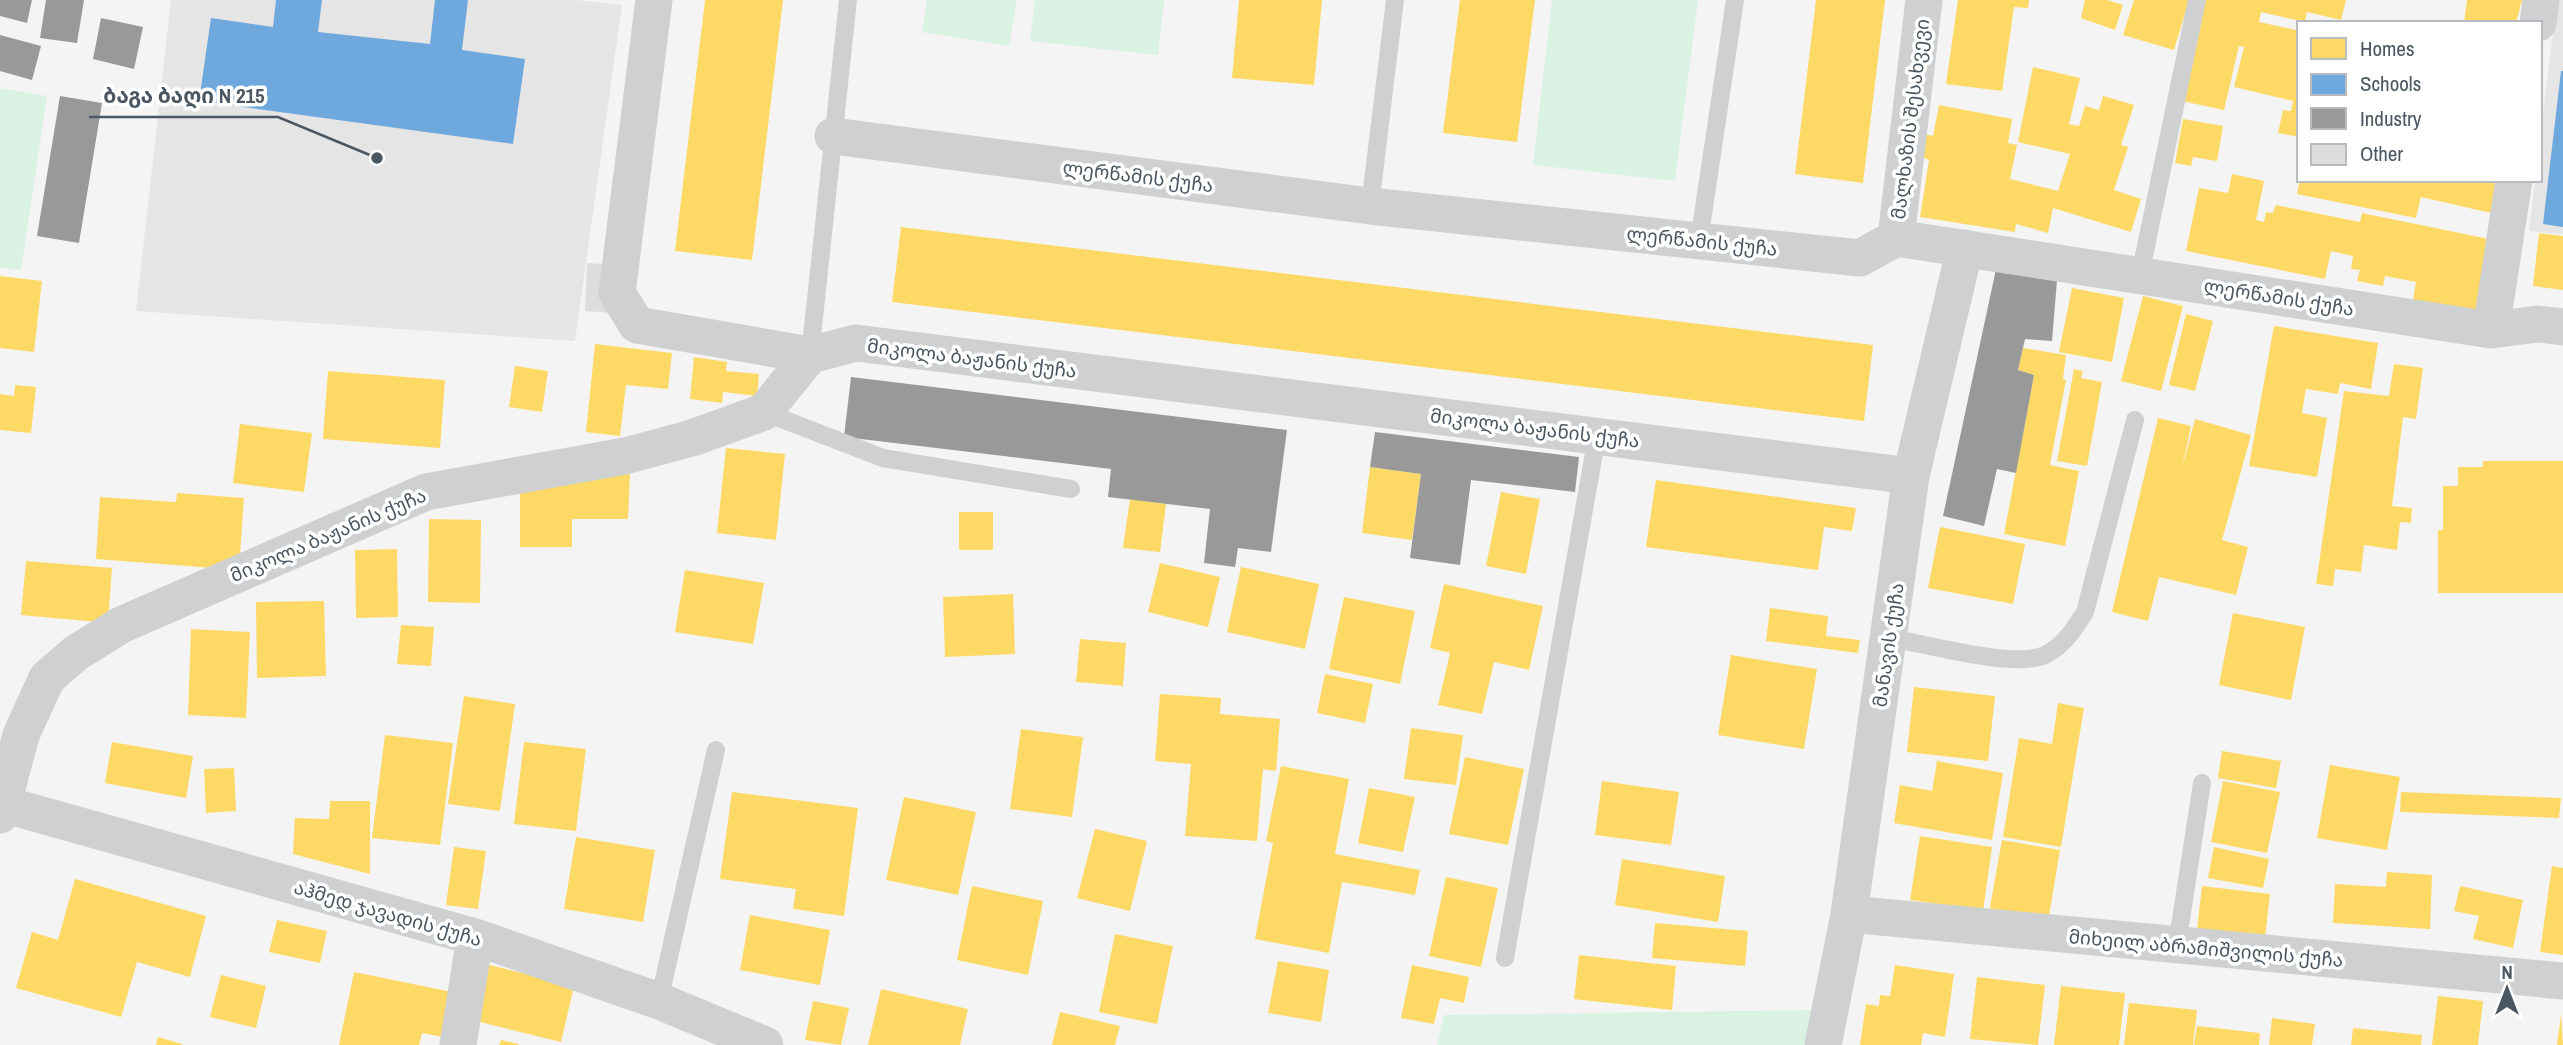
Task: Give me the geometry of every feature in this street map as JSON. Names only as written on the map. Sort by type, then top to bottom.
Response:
[{"type":"street","points":[[653,0],[617,293],[637,325],[810,355],[764,412]]},
{"type":"street","name":"მალხაზის შესახვევი","points":[[1896,238],[1924,0]]},
{"type":"street","points":[[2538,21],[2541,0]]},
{"type":"street","name":"ლერწამის ქუჩა","points":[[833,136],[1370,206],[1860,258],[1896,238],[2491,330],[2538,324],[2563,327]]},
{"type":"street","points":[[2491,330],[2514,182]]},
{"type":"street","name":"მანავის ქუჩა","points":[[1823,1045],[1849,914],[1911,476],[1965,248]]},
{"type":"street","name":"მიკოლა ბაჟანის ქუჩა","points":[[810,355],[856,344],[1911,476]]},
{"type":"street","name":"მიკოლა ბაჟანის ქუჩა","points":[[1,810],[20,735],[36,707],[47,678],[76,653],[121,625],[426,492],[625,456],[692,438],[764,412]]},
{"type":"street","name":"აჰმედ ჯავადის ქუჩა","points":[[1,810],[475,937],[659,1001],[765,1045]]},
{"type":"street","name":"მიხეილ აბრამიშვილის ქუჩა","points":[[1849,914],[2563,981]]},
{"type":"street","points":[[458,1045],[475,937]]},
{"type":"lane","points":[[810,355],[848,0]]},
{"type":"lane","points":[[1370,206],[1395,0]]},
{"type":"lane","points":[[1699,241],[1735,0]]},
{"type":"lane","points":[[2140,275],[2197,0]]},
{"type":"lane","points":[[764,412],[883,458],[1070,489]]},
{"type":"lane","points":[[1890,638],[2019,661],[2045,655],[2069,638],[2085,612],[2135,420]]},
{"type":"lane","points":[[1505,958],[1597,436]]},
{"type":"lane","points":[[659,1001],[716,750]]},
{"type":"lane","points":[[2178,945],[2202,783]]},
{"type":"shaded area","points":[[171,0],[577,0],[622,5],[575,341],[136,311]]},
{"type":"shaded area","points":[[2557,0],[2563,0],[2563,234],[2529,231],[2535,182],[2542,182],[2542,122]]},
{"type":"green space","points":[[927,0],[1017,0],[1009,46],[922,32]]},
{"type":"green space","points":[[1035,0],[1164,0],[1158,55],[1030,41]]},
{"type":"green space","points":[[1552,0],[1698,0],[1675,181],[1533,165]]},
{"type":"green space","points":[[0,88],[47,96],[21,270],[0,267]]},
{"type":"green space","points":[[1813,1010],[1806,1045],[1437,1045],[1444,1015]]},
{"type":"building: Homes","points":[[705,0],[783,0],[752,260],[675,251]]},
{"type":"building: Homes","points":[[1239,0],[1322,0],[1314,85],[1232,78]]},
{"type":"building: Homes","points":[[1460,0],[1535,0],[1517,142],[1443,133]]},
{"type":"building: Homes","points":[[1816,0],[1885,0],[1863,183],[1795,174]]},
{"type":"building: Homes","points":[[1958,0],[2029,0],[2028,8],[2014,7],[2002,91],[1946,84]]},
{"type":"building: Homes","points":[[2085,0],[2107,0],[2123,5],[2115,30],[2081,18]]},
{"type":"building: Homes","points":[[2134,0],[2189,0],[2174,50],[2123,35]]},
{"type":"building: Homes","points":[[2205,0],[2346,0],[2341,20],[2307,12],[2305,21],[2301,21],[2261,12],[2259,22],[2297,28],[2297,137],[2278,133],[2283,110],[2291,111],[2293,101],[2234,87],[2244,47],[2239,46],[2224,110],[2182,101]]},
{"type":"building: Homes","points":[[2467,0],[2522,0],[2517,21],[2464,21]]},
{"type":"building: Homes","points":[[2033,67],[2080,78],[2069,124],[2079,126],[2085,106],[2099,110],[2103,96],[2134,105],[2121,145],[2128,147],[2114,190],[2141,199],[2131,232],[2053,208],[2048,233],[2016,224],[2015,232],[1920,217],[1929,160],[1919,156],[1920,133],[1933,136],[1939,105],[2012,119],[2008,143],[2017,145],[2010,179],[2058,191],[2070,154],[2018,142]]},
{"type":"building: Homes","points":[[2183,119],[2223,126],[2217,161],[2193,157],[2191,166],[2175,163]]},
{"type":"building: Homes","points":[[2232,174],[2264,181],[2256,220],[2264,222],[2266,212],[2273,213],[2276,205],[2360,222],[2362,213],[2494,240],[2478,316],[2411,312],[2416,282],[2385,276],[2383,286],[2357,281],[2360,270],[2351,269],[2353,256],[2331,251],[2325,279],[2186,251],[2199,188],[2228,193]]},
{"type":"building: Homes","points":[[2300,182],[2498,182],[2491,213],[2421,197],[2416,218],[2297,194]]},
{"type":"building: Homes","points":[[901,227],[1873,345],[1864,421],[892,302]]},
{"type":"building: Homes","points":[[2539,233],[2563,236],[2563,290],[2533,286]]},
{"type":"building: Homes","points":[[0,276],[42,281],[34,352],[0,348]]},
{"type":"building: Homes","points":[[2072,288],[2124,298],[2112,362],[2059,352]]},
{"type":"building: Homes","points":[[2143,296],[2183,306],[2161,391],[2121,381]]},
{"type":"building: Homes","points":[[2186,314],[2213,321],[2195,391],[2169,385]]},
{"type":"building: Homes","points":[[2274,326],[2378,343],[2371,389],[2340,383],[2338,394],[2306,389],[2302,413],[2327,418],[2317,477],[2249,466]]},
{"type":"building: Homes","points":[[595,344],[672,353],[668,389],[626,385],[620,436],[586,432]]},
{"type":"building: Homes","points":[[2023,348],[2066,355],[2063,379],[2066,380],[2050,465],[2079,471],[2065,546],[2004,534],[2034,375],[2018,370]]},
{"type":"building: Homes","points":[[694,357],[727,362],[726,371],[759,374],[757,396],[723,392],[722,403],[690,399]]},
{"type":"building: Homes","points":[[2394,364],[2423,368],[2416,419],[2403,417],[2392,506],[2412,508],[2411,523],[2400,522],[2397,550],[2364,545],[2361,572],[2335,569],[2333,586],[2316,584],[2344,391],[2389,396]]},
{"type":"building: Homes","points":[[515,366],[548,371],[542,412],[509,407]]},
{"type":"building: Homes","points":[[2074,369],[2083,371],[2081,378],[2102,382],[2087,466],[2057,461]]},
{"type":"building: Homes","points":[[328,371],[445,380],[440,448],[323,439]]},
{"type":"building: Homes","points":[[15,385],[36,387],[31,433],[0,430],[0,394],[14,396]]},
{"type":"building: Homes","points":[[2158,418],[2191,426],[2182,468],[2195,419],[2251,435],[2222,540],[2248,547],[2236,595],[2159,577],[2148,621],[2112,612]]},
{"type":"building: Homes","points":[[240,424],[312,433],[304,492],[233,483]]},
{"type":"building: Homes","points":[[726,448],[785,454],[776,540],[717,533]]},
{"type":"building: Homes","points":[[2483,461],[2563,461],[2563,593],[2438,593],[2438,530],[2443,530],[2443,486],[2458,486],[2458,467],[2483,467]]},
{"type":"building: Homes","points":[[1370,467],[1421,474],[1412,540],[1362,533]]},
{"type":"building: Homes","points":[[630,473],[628,519],[572,519],[572,547],[520,547],[520,492]]},
{"type":"building: Homes","points":[[1656,480],[1856,508],[1852,531],[1824,527],[1818,570],[1646,547]]},
{"type":"building: Homes","points":[[1501,492],[1540,499],[1526,574],[1486,566]]},
{"type":"building: Homes","points":[[177,493],[244,498],[239,570],[96,559],[100,497],[176,502]]},
{"type":"building: Homes","points":[[1130,499],[1166,504],[1160,552],[1123,548]]},
{"type":"building: Homes","points":[[959,512],[993,512],[993,550],[959,550]]},
{"type":"building: Homes","points":[[429,519],[481,520],[480,603],[428,602]]},
{"type":"building: Homes","points":[[1940,527],[2025,544],[2013,604],[1928,588]]},
{"type":"building: Homes","points":[[397,549],[398,617],[356,618],[355,550]]},
{"type":"building: Homes","points":[[26,561],[112,568],[108,623],[21,615]]},
{"type":"building: Homes","points":[[1160,563],[1220,577],[1208,627],[1148,612]]},
{"type":"building: Homes","points":[[1241,567],[1319,584],[1305,649],[1227,632]]},
{"type":"building: Homes","points":[[685,570],[764,583],[753,644],[675,632]]},
{"type":"building: Homes","points":[[1444,584],[1543,606],[1529,670],[1494,662],[1482,714],[1438,705],[1450,653],[1430,648]]},
{"type":"building: Homes","points":[[1013,594],[1015,654],[945,657],[943,597]]},
{"type":"building: Homes","points":[[1344,597],[1415,611],[1400,684],[1329,669]]},
{"type":"building: Homes","points":[[324,601],[326,676],[257,678],[256,602]]},
{"type":"building: Homes","points":[[1770,608],[1828,616],[1826,636],[1860,640],[1858,653],[1766,641]]},
{"type":"building: Homes","points":[[2233,613],[2305,627],[2291,700],[2219,685]]},
{"type":"building: Homes","points":[[401,625],[434,627],[431,666],[397,664]]},
{"type":"building: Homes","points":[[191,629],[250,632],[246,718],[188,715]]},
{"type":"building: Homes","points":[[1080,639],[1126,643],[1123,686],[1076,682]]},
{"type":"building: Homes","points":[[1731,655],[1817,669],[1804,749],[1718,735]]},
{"type":"building: Homes","points":[[1325,674],[1373,684],[1365,723],[1317,713]]},
{"type":"building: Homes","points":[[1914,687],[1995,696],[1988,761],[1907,752]]},
{"type":"building: Homes","points":[[1160,694],[1221,698],[1220,714],[1280,719],[1276,771],[1263,769],[1257,841],[1185,836],[1191,764],[1155,761]]},
{"type":"building: Homes","points":[[464,696],[515,704],[500,811],[448,804]]},
{"type":"building: Homes","points":[[2058,703],[2084,708],[2061,847],[2003,837],[2019,738],[2052,744]]},
{"type":"building: Homes","points":[[1411,728],[1463,735],[1456,785],[1404,779]]},
{"type":"building: Homes","points":[[1021,729],[1083,737],[1072,817],[1010,809]]},
{"type":"building: Homes","points":[[385,735],[453,743],[440,845],[372,838]]},
{"type":"building: Homes","points":[[112,742],[193,756],[186,798],[105,783]]},
{"type":"building: Homes","points":[[524,742],[586,749],[576,831],[514,824]]},
{"type":"building: Homes","points":[[2222,751],[2281,761],[2276,788],[2218,778]]},
{"type":"building: Homes","points":[[1465,757],[1524,769],[1508,845],[1449,834]]},
{"type":"building: Homes","points":[[1937,761],[2003,773],[1992,840],[1894,823],[1900,785],[1932,791]]},
{"type":"building: Homes","points":[[2330,765],[2400,777],[2387,850],[2317,838]]},
{"type":"building: Homes","points":[[1281,766],[1349,779],[1335,854],[1420,870],[1415,895],[1342,882],[1329,953],[1255,939],[1273,843],[1266,841]]},
{"type":"building: Homes","points":[[234,768],[236,811],[206,813],[204,769]]},
{"type":"building: Homes","points":[[1602,781],[1679,792],[1671,845],[1595,835]]},
{"type":"building: Homes","points":[[2223,781],[2280,792],[2267,853],[2211,842]]},
{"type":"building: Homes","points":[[1369,788],[1415,797],[1403,852],[1358,843]]},
{"type":"building: Homes","points":[[732,792],[858,808],[844,916],[793,909],[796,889],[720,879]]},
{"type":"building: Homes","points":[[2401,792],[2561,798],[2559,818],[2400,812]]},
{"type":"building: Homes","points":[[904,797],[976,812],[958,895],[886,880]]},
{"type":"building: Homes","points":[[330,801],[370,801],[370,874],[293,854],[295,818],[329,819]]},
{"type":"building: Homes","points":[[1095,829],[1147,841],[1130,911],[1077,898]]},
{"type":"building: Homes","points":[[1920,836],[1992,847],[1983,911],[1910,900]]},
{"type":"building: Homes","points":[[576,837],[655,850],[643,922],[564,909]]},
{"type":"building: Homes","points":[[2002,840],[2060,850],[2047,928],[1988,918]]},
{"type":"building: Homes","points":[[454,847],[486,851],[478,909],[446,905]]},
{"type":"building: Homes","points":[[2214,847],[2269,859],[2263,888],[2208,878]]},
{"type":"building: Homes","points":[[1622,859],[1725,876],[1718,922],[1615,905]]},
{"type":"building: Homes","points":[[2552,866],[2563,868],[2563,955],[2540,952]]},
{"type":"building: Homes","points":[[2387,872],[2432,875],[2430,929],[2333,923],[2335,884],[2386,887]]},
{"type":"building: Homes","points":[[1446,877],[1498,888],[1481,967],[1429,956]]},
{"type":"building: Homes","points":[[75,879],[206,916],[190,977],[137,962],[121,1017],[16,988],[32,932],[58,940]]},
{"type":"building: Homes","points":[[972,886],[1043,901],[1028,975],[957,960]]},
{"type":"building: Homes","points":[[2202,886],[2270,894],[2264,946],[2196,938]]},
{"type":"building: Homes","points":[[2460,886],[2523,900],[2513,948],[2473,939],[2479,916],[2454,911]]},
{"type":"building: Homes","points":[[750,915],[830,930],[820,985],[740,970]]},
{"type":"building: Homes","points":[[277,920],[327,931],[320,963],[269,952]]},
{"type":"building: Homes","points":[[1655,923],[1748,931],[1745,966],[1652,958]]},
{"type":"building: Homes","points":[[1115,934],[1173,946],[1157,1024],[1099,1012]]},
{"type":"building: Homes","points":[[1579,955],[1676,966],[1672,1010],[1574,999]]},
{"type":"building: Homes","points":[[1278,961],[1329,970],[1321,1022],[1268,1013]]},
{"type":"building: Homes","points":[[486,964],[574,986],[561,1042],[472,1020]]},
{"type":"building: Homes","points":[[1412,965],[1469,977],[1464,1003],[1440,998],[1434,1024],[1401,1018]]},
{"type":"building: Homes","points":[[1895,965],[1954,974],[1945,1037],[1923,1033],[1921,1045],[1860,1045],[1866,1004],[1879,1006],[1880,995],[1890,996]]},
{"type":"building: Homes","points":[[354,972],[452,992],[443,1037],[422,1033],[419,1045],[339,1045]]},
{"type":"building: Homes","points":[[221,975],[266,986],[256,1028],[210,1017]]},
{"type":"building: Homes","points":[[1977,977],[2045,985],[2038,1045],[1970,1039]]},
{"type":"building: Homes","points":[[2061,986],[2125,993],[2119,1045],[2054,1045]]},
{"type":"building: Homes","points":[[881,989],[968,1009],[960,1045],[868,1045]]},
{"type":"building: Homes","points":[[2438,996],[2483,1001],[2478,1045],[2432,1045]]},
{"type":"building: Homes","points":[[813,1001],[849,1008],[841,1045],[805,1040]]},
{"type":"building: Homes","points":[[2129,1003],[2197,1010],[2193,1045],[2124,1045]]},
{"type":"building: Homes","points":[[1060,1012],[1120,1026],[1115,1045],[1052,1045]]},
{"type":"building: Homes","points":[[2561,1014],[2563,1045],[2557,1045]]},
{"type":"building: Homes","points":[[2272,1018],[2315,1024],[2312,1045],[2269,1045]]},
{"type":"building: Homes","points":[[2197,1026],[2260,1033],[2259,1045],[2194,1045]]},
{"type":"building: Homes","points":[[2353,1028],[2422,1035],[2421,1045],[2351,1045]]},
{"type":"building: Homes","points":[[158,1037],[182,1044],[182,1045],[156,1045]]},
{"type":"building: Homes","points":[[501,1040],[519,1044],[499,1045]]},
{"type":"building: Schools","points":[[276,0],[322,0],[318,32],[430,44],[435,0],[468,0],[462,50],[525,59],[513,144],[199,101],[211,18],[273,27]]},
{"type":"building: Schools","points":[[2563,71],[2563,227],[2543,224]]},
{"type":"building: Industry","points":[[0,0],[32,0],[27,23],[0,16]]},
{"type":"building: Industry","points":[[46,0],[84,0],[77,43],[40,38]]},
{"type":"building: Industry","points":[[101,18],[143,27],[134,69],[93,59]]},
{"type":"building: Industry","points":[[0,35],[41,46],[32,80],[0,71]]},
{"type":"building: Industry","points":[[60,96],[102,103],[79,243],[37,236]]},
{"type":"building: Industry","points":[[1998,260],[2058,268],[2052,341],[2025,339],[2018,370],[2034,375],[2016,473],[1997,469],[1984,526],[1943,516]]},
{"type":"building: Industry","points":[[851,377],[1287,430],[1271,552],[1238,548],[1235,567],[1204,563],[1210,509],[1108,497],[1111,469],[844,437]]},
{"type":"building: Industry","points":[[1375,432],[1579,457],[1575,492],[1471,480],[1460,565],[1410,558],[1421,474],[1370,467]]},
{"type":"building: Other","points":[[587,263],[616,265],[614,313],[585,311]]},
{"type":"place","name":"ბაგა ბაღი N 215","points":[[377,158]]}]
